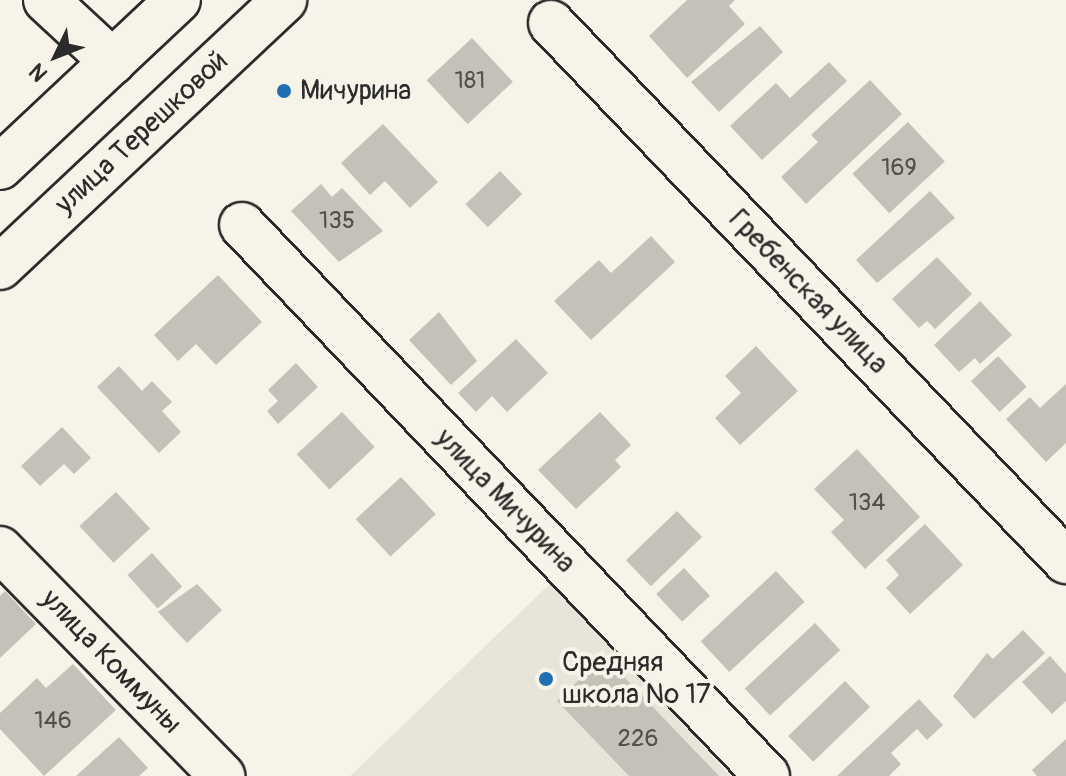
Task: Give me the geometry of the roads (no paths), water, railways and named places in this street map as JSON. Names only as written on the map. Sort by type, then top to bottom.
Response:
[{"type":"street","points":[[46,0],[113,62]]},
{"type":"street","points":[[0,167],[178,0]]},
{"type":"street","name":"улица Терешковой","points":[[0,267],[284,0]]},
{"type":"street","name":"Гребенская улица","points":[[551,23],[1066,561]]},
{"type":"street","name":"улица Мичурина","points":[[242,225],[767,776]]},
{"type":"street","name":"улица Коммуны","points":[[0,549],[222,776]]},
{"type":"place","name":"Мичурина","points":[[284,91]]},
{"type":"place","name":"Средняя школа № 17","points":[[546,679]]}]
